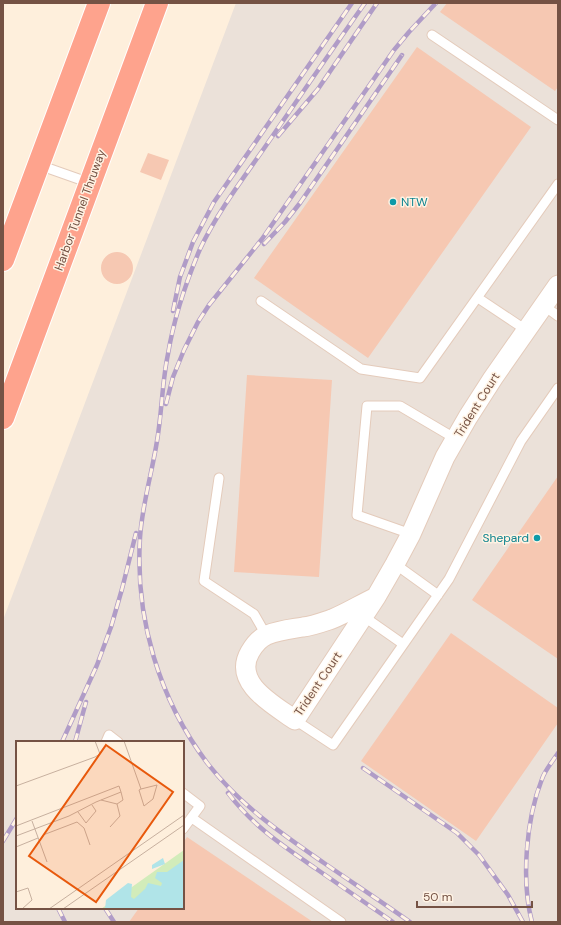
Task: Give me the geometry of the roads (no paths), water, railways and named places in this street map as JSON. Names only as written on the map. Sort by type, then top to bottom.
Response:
[{"type":"highway","points":[[3,260],[99,3]]},
{"type":"highway","name":"Harbor Tunnel Thruway","points":[[3,418],[157,3]]},
{"type":"street","name":"Trident Court","points":[[376,597],[333,618],[305,627],[281,630],[266,636],[254,646],[247,658],[246,673],[252,685],[262,697],[295,720],[376,597],[411,534],[445,457],[493,378],[526,330],[551,311],[558,284]]},
{"type":"lane","points":[[432,35],[558,120]]},
{"type":"lane","points":[[38,165],[90,183]]},
{"type":"lane","points":[[261,301],[361,369],[420,378],[558,184]]},
{"type":"lane","points":[[478,298],[526,330]]},
{"type":"lane","points":[[295,720],[333,745],[450,579],[521,441],[558,388]]},
{"type":"lane","points":[[411,534],[357,515],[367,406],[400,406],[456,439]]},
{"type":"lane","points":[[219,478],[204,581],[254,614],[266,636]]},
{"type":"lane","points":[[395,564],[438,595]]},
{"type":"lane","points":[[363,616],[404,644]]},
{"type":"lane","points":[[106,741],[109,735],[117,741]]},
{"type":"lane","points":[[184,794],[200,806],[184,828]]},
{"type":"lane","points":[[192,818],[341,922]]},
{"type":"railway","points":[[173,311],[180,277],[193,242],[214,202],[352,3]]},
{"type":"railway","points":[[365,3],[230,197],[200,249],[185,287],[177,314],[166,365],[157,441],[141,526],[139,568],[146,628],[154,657],[176,713],[208,764],[234,793],[277,830],[410,922]]},
{"type":"railway","points":[[278,136],[318,89],[377,3]]},
{"type":"railway","points":[[166,404],[173,377],[184,350],[198,322],[209,305],[262,239],[394,50],[436,3]]},
{"type":"railway","points":[[264,244],[285,222],[300,203],[402,55]]},
{"type":"railway","points":[[62,741],[97,665],[111,627],[136,533]]},
{"type":"railway","points":[[75,741],[86,702]]},
{"type":"railway","points":[[532,922],[526,869],[529,831],[532,812],[543,776],[558,753]]},
{"type":"railway","points":[[363,768],[457,833],[479,855],[508,895],[523,922]]},
{"type":"railway","points":[[228,793],[248,816],[269,835],[291,852],[393,922]]},
{"type":"railway","points":[[3,841],[16,820]]},
{"type":"railway","points":[[58,909],[65,922]]},
{"type":"railway","points":[[106,909],[114,922]]},
{"type":"place","name":"NTW","points":[[393,202]]},
{"type":"place","name":"Shepard","points":[[537,538]]}]
